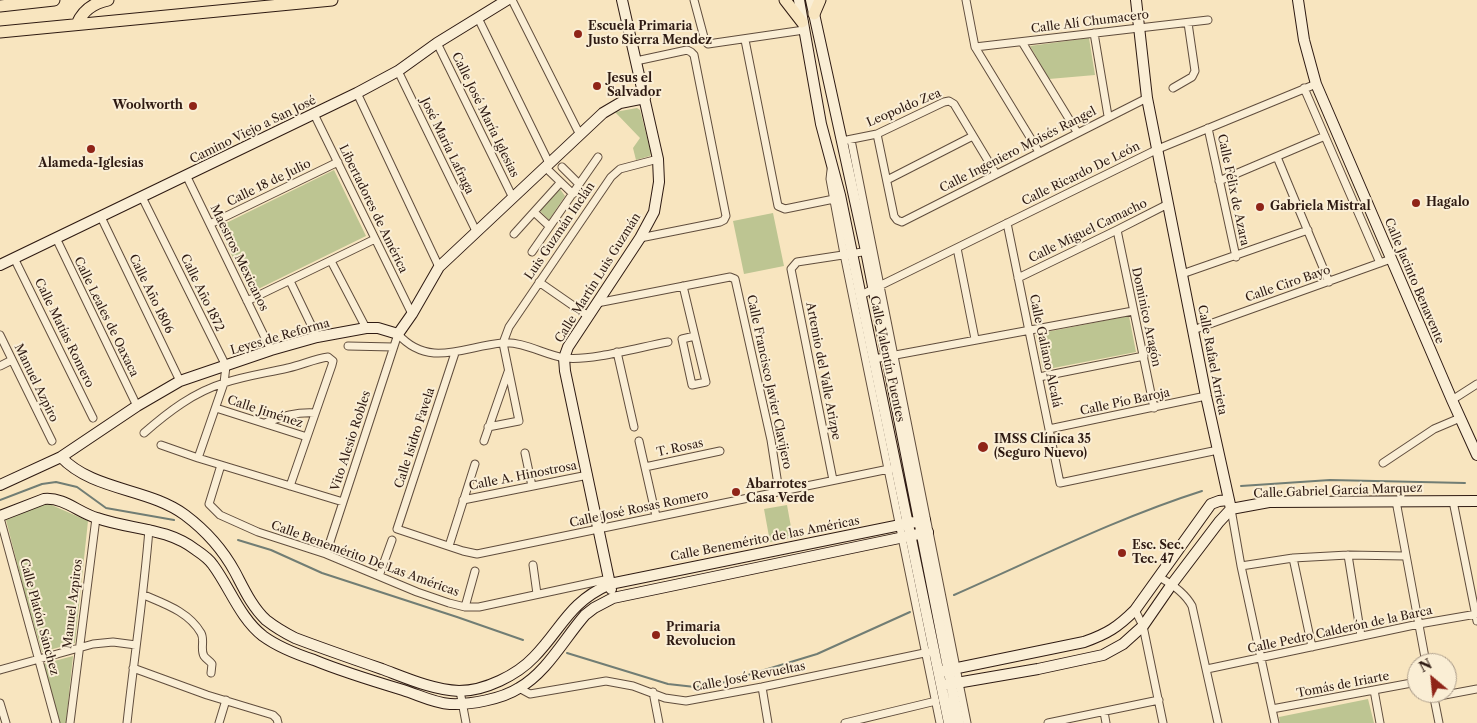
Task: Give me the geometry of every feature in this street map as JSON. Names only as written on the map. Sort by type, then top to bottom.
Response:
[{"type":"main road","points":[[0,6],[54,0]]},
{"type":"main road","points":[[77,24],[90,7],[96,3],[108,0]]},
{"type":"main road","points":[[0,32],[332,0]]},
{"type":"main road","points":[[785,0],[803,26]]},
{"type":"main road","points":[[814,14],[820,0]]},
{"type":"street","name":"Camino Viejo a San José","points":[[0,265],[357,93],[398,71],[507,0]]},
{"type":"street","points":[[512,0],[580,135]]},
{"type":"street","name":"Calle Martín Luis Guzmán","points":[[614,598],[565,371],[564,358],[568,347],[640,238],[654,212],[657,198],[659,182],[658,159],[622,0]]},
{"type":"street","points":[[694,0],[704,40],[707,44],[746,40],[803,26]]},
{"type":"street","name":"Calle Valentín Fuentes","points":[[799,0],[848,254],[861,295],[874,359],[904,524],[916,535],[936,588],[940,608],[939,650]]},
{"type":"street","name":"Calle Valentín Fuentes","points":[[811,0],[831,91],[846,140],[891,356],[922,520],[916,535],[918,592],[922,613],[947,670],[959,723]]},
{"type":"street","points":[[966,0],[975,47],[1039,152]]},
{"type":"street","name":"Calle Rafael Arrieta","points":[[1136,0],[1147,98],[1206,396],[1275,723]]},
{"type":"street","name":"Calle Jacinto Benavente","points":[[1298,0],[1304,40],[1316,84],[1477,455]]},
{"type":"street","points":[[478,18],[547,165],[560,183],[572,194]]},
{"type":"street","name":"Calle Alí Chumacero","points":[[975,47],[1208,20]]},
{"type":"street","points":[[1173,88],[1192,77],[1195,71],[1188,23]]},
{"type":"street","points":[[1094,33],[1108,116]]},
{"type":"street","points":[[746,40],[780,208],[785,209],[834,199]]},
{"type":"street","points":[[1022,42],[1077,132]]},
{"type":"street","name":"Calle José María Iglesias","points":[[437,44],[512,196]]},
{"type":"street","points":[[636,61],[690,51],[693,53],[725,211],[724,220],[640,238]]},
{"type":"street","name":"José María Lafraga","points":[[398,71],[476,231]]},
{"type":"street","name":"Calle Ricardo De León","points":[[861,295],[1158,149],[1316,84]]},
{"type":"street","points":[[1304,88],[1380,263]]},
{"type":"street","points":[[816,95],[831,91]]},
{"type":"street","points":[[357,93],[439,267]]},
{"type":"street","points":[[645,98],[620,103],[603,113],[512,196],[439,267],[412,314],[398,334],[411,345],[440,354],[455,353],[503,343],[527,347],[564,358],[580,358],[668,342]]},
{"type":"street","name":"Calle Ingeniero Moisés Rangel","points":[[887,180],[894,216],[898,222],[903,221],[1147,98]]},
{"type":"street","name":"Leopoldo Zea","points":[[846,140],[877,134],[949,101],[954,104],[996,174]]},
{"type":"street","name":"Libertadores de América","points":[[314,114],[412,314]]},
{"type":"street","name":"Calle Félix de Azara","points":[[1208,128],[1236,257]]},
{"type":"street","points":[[877,134],[887,180],[973,136]]},
{"type":"street","points":[[1219,181],[1325,136]]},
{"type":"street","points":[[532,252],[598,157]]},
{"type":"street","points":[[1277,157],[1329,282]]},
{"type":"street","name":"Luis Guzmán Inclán","points":[[503,343],[509,327],[611,177],[620,169],[658,159]]},
{"type":"street","name":"Calle 18 de Julio","points":[[210,224],[338,162]]},
{"type":"street","points":[[832,165],[830,178],[848,254],[879,424],[904,524]]},
{"type":"street","points":[[562,167],[579,184]]},
{"type":"street","name":"Maestros Mexicanos","points":[[186,175],[271,350]]},
{"type":"street","points":[[514,234],[560,183]]},
{"type":"street","name":"Calle Año 1872","points":[[142,197],[226,366]]},
{"type":"street","name":"Calle Miguel Camacho","points":[[1018,278],[1168,204]]},
{"type":"street","points":[[534,212],[549,226]]},
{"type":"street","name":"Calle Año 1806","points":[[101,217],[180,381]]},
{"type":"street","name":"Calle Galiano Alcalá","points":[[1007,223],[1060,483],[1218,450]]},
{"type":"street","name":"Dominico Aragón","points":[[1117,230],[1154,408]]},
{"type":"street","points":[[1182,274],[1236,257],[1308,230]]},
{"type":"street","name":"Calle Leales de Oaxaca","points":[[56,238],[136,406]]},
{"type":"street","points":[[247,301],[375,239]]},
{"type":"street","points":[[957,248],[975,340]]},
{"type":"street","points":[[848,254],[869,250]]},
{"type":"street","name":"Artemio del Valle Arizpe","points":[[833,480],[791,272],[792,267],[797,262],[848,254]]},
{"type":"street","name":"Calle Matías Romero","points":[[14,258],[93,418]]},
{"type":"street","name":"Calle Ciro Bayo","points":[[1193,330],[1391,259]]},
{"type":"street","points":[[331,260],[366,328]]},
{"type":"street","name":"Calle Francisco Javier Clavijero","points":[[683,286],[730,277],[736,281],[779,491]]},
{"type":"street","points":[[290,281],[317,337]]},
{"type":"street","points":[[539,282],[588,316]]},
{"type":"street","points":[[597,303],[683,286],[696,336],[706,382],[692,385],[682,339],[696,336]]},
{"type":"street","points":[[874,359],[1133,311]]},
{"type":"street","name":"Leyes de Reforma","points":[[0,484],[61,457],[136,406],[180,381],[271,350],[317,337],[366,328],[378,328],[398,334]]},
{"type":"street","name":"Vito Alesio Robles","points":[[326,554],[398,334]]},
{"type":"street","name":"Manuel Azpiro","points":[[0,335],[52,442]]},
{"type":"street","points":[[488,427],[519,421],[503,343]]},
{"type":"street","points":[[348,346],[393,347]]},
{"type":"street","points":[[617,352],[634,427]]},
{"type":"street","name":"Calle Isidro Favela","points":[[397,529],[455,353]]},
{"type":"street","points":[[1039,377],[1144,356]]},
{"type":"street","points":[[144,432],[172,409],[224,383],[328,357],[333,361],[290,486]]},
{"type":"street","points":[[0,366],[12,360]]},
{"type":"street","points":[[198,458],[224,383],[226,366]]},
{"type":"street","points":[[484,441],[508,371]]},
{"type":"street","points":[[1452,400],[1477,384]]},
{"type":"street","name":"Calle Pío Baroja","points":[[1049,429],[1206,396]]},
{"type":"street","name":"Calle Jiménez","points":[[216,408],[307,437]]},
{"type":"street","points":[[879,424],[884,409]]},
{"type":"street","points":[[265,423],[291,413],[315,413]]},
{"type":"street","points":[[1383,463],[1434,429],[1460,418]]},
{"type":"street","points":[[639,441],[656,516]]},
{"type":"street","points":[[161,445],[343,502]]},
{"type":"street","name":"T. Rosas","points":[[645,467],[720,451]]},
{"type":"street","points":[[525,453],[532,486]]},
{"type":"street","points":[[61,457],[70,466],[88,477],[168,505],[183,514],[207,535],[224,554],[253,605],[265,619],[281,631],[295,638],[412,680],[438,688],[460,691],[466,723]]},
{"type":"street","points":[[449,546],[475,464]]},
{"type":"street","name":"Calle Benemérito De Las Américas","points":[[221,465],[209,504],[220,515],[258,532],[326,554],[417,592],[465,607],[479,607],[610,581]]},
{"type":"street","name":"Calle José Rosas Romero","points":[[397,529],[477,554],[889,469]]},
{"type":"street","name":"Calle A. Hinostrosa","points":[[463,500],[588,475]]},
{"type":"street","points":[[0,517],[44,499],[51,498],[96,518],[165,533],[194,548],[212,563],[240,609],[262,635],[290,651],[334,668],[448,704],[463,704],[486,700],[519,688],[537,674],[585,615],[614,598],[916,535]]},
{"type":"street","name":"Calle Gabriel García Marquez","points":[[947,670],[1084,642],[1115,629],[1135,610],[1211,504],[1219,501],[1229,504],[1269,502],[1477,501]]},
{"type":"street","points":[[1396,501],[1424,653]]},
{"type":"street","points":[[1453,501],[1477,617]]},
{"type":"street","points":[[966,723],[950,684],[1038,670],[1103,655],[1123,644],[1142,626],[1219,522],[1229,504]]},
{"type":"street","name":"Calle Platón Sánchez","points":[[0,517],[56,723]]},
{"type":"street","name":"Manuel Azpiros","points":[[70,723],[96,518]]},
{"type":"street","name":"Calle Benemérito de las Américas","points":[[460,691],[490,684],[515,674],[535,657],[574,608],[610,581],[922,520]]},
{"type":"street","points":[[127,723],[144,595],[149,529]]},
{"type":"street","points":[[194,548],[205,541],[207,535]]},
{"type":"street","points":[[207,535],[212,563]]},
{"type":"street","points":[[379,576],[392,540]]},
{"type":"street","points":[[1241,566],[1293,558],[1348,555],[1405,556]]},
{"type":"street","points":[[1348,555],[1362,636]]},
{"type":"street","points":[[1293,558],[1312,647]]},
{"type":"street","points":[[533,565],[537,594]]},
{"type":"street","points":[[465,607],[475,571]]},
{"type":"street","points":[[1159,577],[1172,584],[1186,597],[1192,606],[1218,723]]},
{"type":"street","points":[[144,595],[176,608],[201,633],[203,637],[202,651],[212,664],[211,673]]},
{"type":"street","points":[[1135,610],[1142,626],[1163,723]]},
{"type":"street","name":"Calle Pedro Calderón de la Barca","points":[[1207,669],[1419,624],[1477,617]]},
{"type":"street","points":[[290,651],[295,638]]},
{"type":"street","points":[[0,670],[79,647],[105,643],[136,645]]},
{"type":"street","points":[[939,650],[936,701],[940,723]]},
{"type":"street","name":"Calle José Revueltas","points":[[519,688],[530,694],[606,681],[633,686],[665,698],[686,701],[939,650]]},
{"type":"street","points":[[133,668],[273,715],[277,721]]},
{"type":"street","name":"Calle Valentín Fuentes","points":[[949,723],[950,684]]},
{"type":"street","name":"Tomás de Iriarte","points":[[1272,709],[1407,684]]},
{"type":"street","points":[[762,687],[768,723]]},
{"type":"street","points":[[1457,692],[1477,689]]},
{"type":"street","points":[[1374,690],[1380,723]]},
{"type":"street","points":[[653,692],[659,723]]},
{"type":"street","points":[[219,723],[226,700]]},
{"type":"street","points":[[1048,723],[1159,700]]},
{"type":"street","points":[[845,723],[936,701]]},
{"type":"street","points":[[0,703],[6,723]]},
{"type":"street","points":[[1435,703],[1439,723]]},
{"type":"street","points":[[1104,712],[1106,723]]},
{"type":"green space","points":[[1089,38],[1095,75],[1049,79],[1030,46]]},
{"type":"green space","points":[[637,108],[640,110],[651,153],[650,156],[636,160],[633,148],[640,138],[615,112]]},
{"type":"green space","points":[[334,170],[366,236],[250,293],[218,227]]},
{"type":"green space","points":[[560,189],[565,196],[549,220],[540,211]]},
{"type":"green space","points":[[773,213],[784,266],[744,274],[733,221]]},
{"type":"green space","points":[[1129,316],[1136,352],[1043,370],[1036,334]]},
{"type":"green space","points":[[47,503],[88,521],[75,643],[42,652],[6,520]]},
{"type":"green space","points":[[787,505],[793,538],[770,542],[764,509]]},
{"type":"green space","points":[[73,656],[66,723],[60,723],[43,664]]},
{"type":"green space","points":[[1368,699],[1374,723],[1280,723],[1279,717]]},
{"type":"waterway","points":[[1241,486],[1330,480],[1465,483]]},
{"type":"waterway","points":[[0,500],[42,484],[56,482],[77,487],[106,508],[174,520]]},
{"type":"waterway","points":[[954,595],[1108,526],[1202,491]]},
{"type":"waterway","points":[[238,540],[271,550],[322,573],[523,640]]},
{"type":"waterway","points":[[567,653],[668,684],[695,687],[715,685],[817,654],[910,612]]},
{"type":"place","name":"Escuela Primaria Justo Sierra Mendez","points":[[578,34]]},
{"type":"place","name":"Jesus el Salvador","points":[[597,86]]},
{"type":"place","name":"Woolworth","points":[[193,106]]},
{"type":"place","name":"Alameda-Iglesias","points":[[91,149]]},
{"type":"place","name":"Hagalo","points":[[1416,203]]},
{"type":"place","name":"Gabriela Mistral","points":[[1260,207]]},
{"type":"place","name":"IMSS Clínica 35 (Seguro Nuevo)","points":[[983,447]]},
{"type":"place","name":"Abarrotes Casa Verde","points":[[736,492]]},
{"type":"place","name":"Esc. Sec. Tec. 47","points":[[1122,553]]},
{"type":"place","name":"Primaria Revolucion","points":[[656,635]]}]
